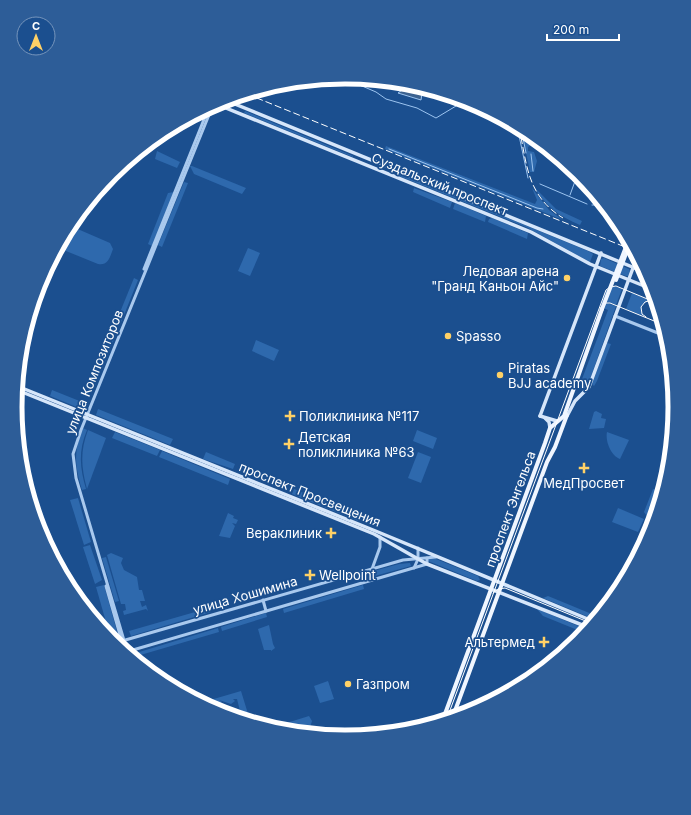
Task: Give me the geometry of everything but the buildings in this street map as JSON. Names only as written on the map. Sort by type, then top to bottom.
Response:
[{"type":"main road","name":"Суздальский проспект","points":[[235,104],[601,253],[638,270]]},
{"type":"main road","name":"Суздальский проспект","points":[[225,108],[531,232],[596,267],[645,286]]},
{"type":"main road","points":[[604,310],[626,247]]},
{"type":"main road","points":[[604,310],[628,249]]},
{"type":"main road","points":[[540,416],[601,253]]},
{"type":"main road","name":"проспект Энгельса","points":[[455,712],[547,462],[574,402],[588,389],[633,268]]},
{"type":"main road","name":"проспект Энгельса","points":[[567,416],[604,310]]},
{"type":"main road","name":"проспект Энгельса","points":[[444,715],[550,428],[557,421],[562,420],[564,416],[604,310]]},
{"type":"main road","points":[[579,381],[583,387],[590,384]]},
{"type":"main road","name":"проспект Просвещения","points":[[23,389],[380,537],[427,564],[584,626]]},
{"type":"main road","name":"проспект Просвещения","points":[[23,392],[438,556],[590,620]]},
{"type":"main road","points":[[540,416],[557,421]]},
{"type":"main road","points":[[540,416],[549,422],[550,428]]},
{"type":"street","name":"улица Композиторов","points":[[86,416],[209,114]]},
{"type":"street","name":"улица Композиторов","points":[[123,641],[75,473],[74,450],[86,416],[206,115]]},
{"type":"street","points":[[615,316],[661,334]]},
{"type":"street","points":[[372,569],[380,547],[380,537]]},
{"type":"street","points":[[414,568],[418,559],[418,548]]},
{"type":"street","points":[[403,551],[405,555],[403,560]]},
{"type":"street","name":"улица Хошимина","points":[[123,641],[403,560],[438,556]]},
{"type":"street","points":[[427,558],[427,564]]},
{"type":"street","name":"улица Хошимина","points":[[131,650],[427,564]]},
{"type":"street","points":[[263,600],[266,611]]},
{"type":"shaded area","points":[[403,89],[422,93],[421,100],[398,93]]},
{"type":"shaded area","points":[[245,111],[353,156],[353,157],[244,113]]},
{"type":"shaded area","points":[[523,138],[531,143],[531,145],[528,147],[528,151],[534,152],[537,161],[534,172],[530,172]]},
{"type":"shaded area","points":[[386,146],[535,204],[537,200],[532,188],[549,210],[563,220],[385,149]]},
{"type":"shaded area","points":[[157,151],[180,162],[177,168],[155,159]]},
{"type":"shaded area","points":[[190,166],[246,188],[242,194],[194,174]]},
{"type":"shaded area","points":[[398,173],[588,251],[593,254],[590,262],[526,227],[397,175]]},
{"type":"shaded area","points":[[184,182],[188,183],[162,247],[158,245]]},
{"type":"shaded area","points":[[534,187],[556,209],[582,221],[580,225],[554,210],[543,200]]},
{"type":"shaded area","points":[[414,188],[452,202],[450,208],[413,192]]},
{"type":"shaded area","points":[[174,192],[152,246],[148,244],[168,193]]},
{"type":"shaded area","points":[[455,203],[486,216],[485,222],[453,209]]},
{"type":"shaded area","points":[[492,218],[528,233],[527,239],[488,222],[489,219]]},
{"type":"shaded area","points":[[77,229],[110,243],[113,249],[110,258],[104,264],[98,264],[66,251],[64,248]]},
{"type":"shaded area","points":[[248,248],[260,253],[250,276],[238,271]]},
{"type":"shaded area","points":[[604,258],[629,269],[630,271],[628,276],[600,266],[601,259]]},
{"type":"shaded area","points":[[134,278],[138,280],[120,325],[116,322]]},
{"type":"shaded area","points":[[614,286],[622,289],[616,305],[608,302],[601,305],[606,290]]},
{"type":"shaded area","points":[[632,293],[649,300],[642,305],[641,310],[643,316],[626,309]]},
{"type":"shaded area","points":[[606,303],[616,306],[589,382],[582,379],[608,310],[601,307]]},
{"type":"shaded area","points":[[114,328],[117,332],[92,393],[88,391]]},
{"type":"shaded area","points":[[256,340],[279,350],[274,361],[252,351]]},
{"type":"shaded area","points":[[607,343],[611,344],[594,386],[592,384]]},
{"type":"shaded area","points":[[52,390],[82,402],[79,408],[50,396]]},
{"type":"shaded area","points":[[98,409],[173,439],[170,445],[96,415]]},
{"type":"shaded area","points":[[596,411],[602,414],[601,418],[606,419],[604,428],[589,429],[594,412]]},
{"type":"shaded area","points":[[83,428],[87,430],[81,452],[81,467],[86,489],[82,490],[78,473],[76,452]]},
{"type":"shaded area","points":[[88,430],[106,438],[87,489],[82,459],[85,438]]},
{"type":"shaded area","points":[[417,430],[437,438],[433,449],[413,441]]},
{"type":"shaded area","points":[[115,432],[160,450],[157,456],[112,438]]},
{"type":"shaded area","points":[[607,432],[629,440],[620,459],[611,452],[609,448]]},
{"type":"shaded area","points":[[162,451],[230,479],[228,485],[159,457]]},
{"type":"shaded area","points":[[206,452],[235,464],[233,469],[203,459]]},
{"type":"shaded area","points":[[418,452],[431,457],[421,483],[408,478]]},
{"type":"shaded area","points":[[294,489],[360,516],[358,521],[292,494]]},
{"type":"shaded area","points":[[653,489],[658,491],[649,519],[644,512]]},
{"type":"shaded area","points":[[78,498],[91,542],[84,545],[70,500]]},
{"type":"shaded area","points":[[618,508],[644,519],[638,532],[612,522]]},
{"type":"shaded area","points":[[228,513],[234,516],[233,518],[238,520],[236,524],[232,523],[235,526],[230,538],[219,536]]},
{"type":"shaded area","points":[[90,545],[102,580],[95,584],[83,547]]},
{"type":"shaded area","points":[[111,553],[123,558],[121,563],[124,570],[137,577],[139,590],[142,590],[145,601],[140,601],[142,607],[146,605],[148,611],[146,609],[124,615],[123,611],[126,610],[125,604],[121,604],[107,555]]},
{"type":"shaded area","points":[[106,557],[119,601],[115,602],[102,558]]},
{"type":"shaded area","points":[[428,559],[436,559],[478,576],[480,580],[477,581],[428,561]]},
{"type":"shaded area","points":[[410,563],[411,566],[371,577],[370,572],[399,564]]},
{"type":"shaded area","points":[[104,585],[118,635],[116,635],[107,626],[96,587]]},
{"type":"shaded area","points":[[363,585],[364,589],[284,613],[283,609]]},
{"type":"shaded area","points":[[548,596],[594,615],[591,618],[543,598]]},
{"type":"shaded area","points":[[209,608],[211,612],[131,636],[129,631]]},
{"type":"shaded area","points":[[537,609],[582,628],[579,631],[543,616]]},
{"type":"shaded area","points":[[266,613],[267,617],[222,631],[221,627]]},
{"type":"shaded area","points":[[269,625],[275,648],[271,651],[264,650],[258,629]]},
{"type":"shaded area","points":[[218,628],[219,632],[138,656],[136,653]]},
{"type":"shaded area","points":[[328,681],[334,699],[320,703],[314,686]]},
{"type":"shaded area","points":[[241,691],[249,716],[241,713],[237,699],[233,699],[235,701],[231,704],[219,700],[222,702],[218,704],[214,703],[214,701],[208,701]]},
{"type":"shaded area","points":[[309,716],[312,721],[310,729],[281,725]]},
{"type":"waterway","points":[[359,85],[376,92],[386,99],[417,108],[436,118],[458,105]]},
{"type":"waterway","points":[[519,135],[528,178]]},
{"type":"waterway","points":[[523,138],[526,153]]},
{"type":"waterway","points":[[389,149],[537,208],[543,209]]},
{"type":"waterway","points":[[531,154],[533,171]]},
{"type":"waterway","points":[[570,195],[575,180]]},
{"type":"waterway","points":[[540,184],[587,204]]},
{"type":"waterway","points":[[592,205],[597,205]]},
{"type":"tram line","points":[[449,714],[606,290],[610,287],[616,286],[651,300]]},
{"type":"tram line","points":[[646,317],[642,314],[641,307],[645,302],[651,300]]},
{"type":"tram line","points":[[600,309],[604,303],[610,303],[658,322]]},
{"type":"tram line","points":[[493,593],[498,589],[505,588],[588,622]]},
{"type":"railway","points":[[255,97],[627,248]]},
{"type":"railway","points":[[521,136],[527,167],[535,190],[542,200],[563,218]]},
{"type":"place","name":"Ледовая арена \"Гранд Каньон Айс\"","points":[[567,278]]},
{"type":"place","name":"Spasso","points":[[448,336]]},
{"type":"place","name":"Piratas BJJ academy","points":[[500,375]]},
{"type":"place","name":"Поликлиника №117","points":[[290,416]]},
{"type":"place","name":"Детская поликлиника №63","points":[[289,444]]},
{"type":"place","name":"МедПросвет","points":[[584,468]]},
{"type":"place","name":"Вераклиник","points":[[331,533]]},
{"type":"place","name":"Wellpoint","points":[[310,575]]},
{"type":"place","name":"Альтермед","points":[[544,642]]},
{"type":"place","name":"Газпром","points":[[348,684]]}]
